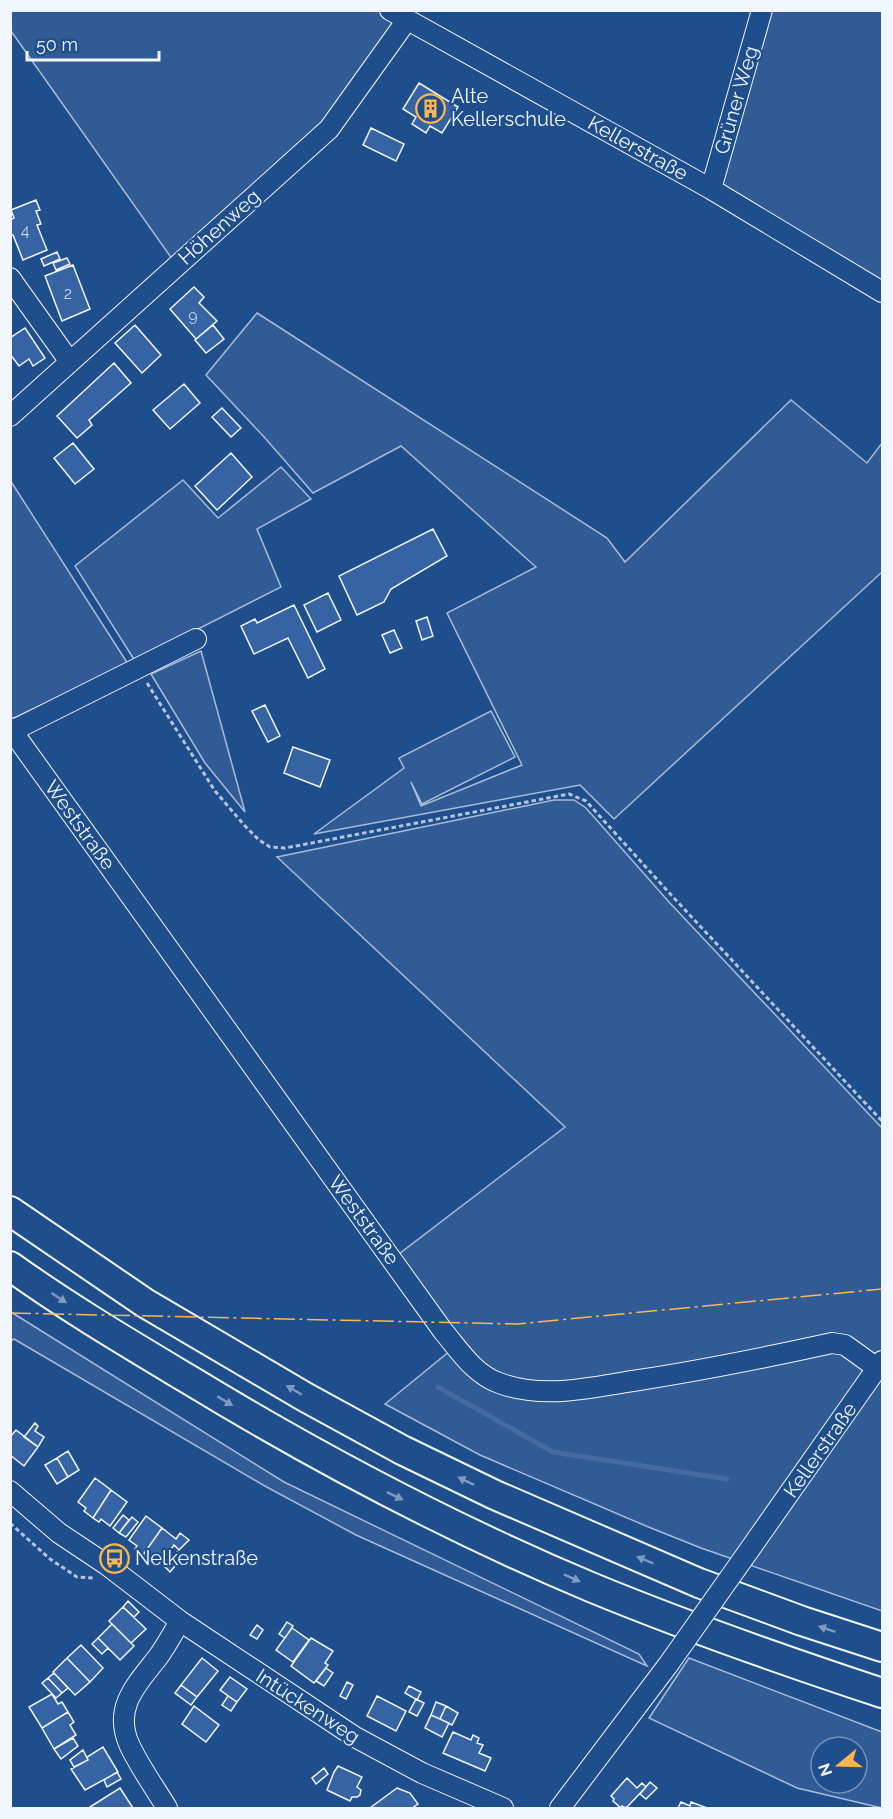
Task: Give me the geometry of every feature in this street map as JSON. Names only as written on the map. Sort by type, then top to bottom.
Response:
[{"type":"highway","points":[[10,1211],[145,1303],[305,1397],[412,1455],[505,1500],[699,1583],[802,1621],[882,1647]]},
{"type":"highway","points":[[10,1266],[142,1352],[275,1432],[370,1484],[476,1536],[593,1588],[780,1658],[882,1693]]},
{"type":"street","name":"Grüner Weg","points":[[711,189],[762,10]]},
{"type":"street","name":"Kellerstraße","points":[[399,15],[711,189],[882,292]]},
{"type":"street","name":"Höhenweg","points":[[10,416],[329,129],[399,15]]},
{"type":"street","points":[[10,278],[70,362]]},
{"type":"street","points":[[11,730],[196,639]]},
{"type":"street","name":"Weststraße","points":[[11,730],[444,1331],[467,1360],[483,1375],[514,1388],[556,1393],[685,1372],[832,1343],[845,1345],[880,1364]]},
{"type":"street","name":"Kellerstraße","points":[[560,1809],[668,1665],[880,1364]]},
{"type":"street","name":"Intückenweg","points":[[10,1491],[59,1533],[111,1568],[180,1621],[355,1737],[422,1773],[502,1809]]},
{"type":"street","points":[[167,1809],[129,1744],[124,1726],[124,1708],[133,1689],[160,1654],[180,1621]]},
{"type":"path","points":[[138,669],[215,791],[259,840],[270,847],[285,848],[569,794],[586,801],[882,1121]]},
{"type":"path","points":[[10,1523],[50,1559],[77,1577],[102,1577],[111,1568]]},
{"type":"shaded area","points":[[383,10],[402,21],[325,127],[175,263],[11,31],[10,11]]},
{"type":"shaded area","points":[[766,11],[882,11],[882,285],[716,185]]},
{"type":"shaded area","points":[[257,313],[607,538],[625,562],[791,400],[867,463],[882,443],[882,572],[614,819],[580,785],[314,834],[404,768],[399,758],[491,711],[515,757],[422,804],[411,782],[421,806],[522,765],[447,613],[536,567],[401,446],[313,493],[206,375]]},
{"type":"shaded area","points":[[281,467],[311,499],[257,529],[281,587],[135,661],[75,566],[183,480],[218,518]]},
{"type":"shaded area","points":[[10,480],[128,664],[12,719],[10,717]]},
{"type":"shaded area","points":[[201,651],[245,812],[205,763],[151,674]]},
{"type":"shaded area","points":[[554,800],[574,800],[586,808],[669,902],[882,1128],[882,1353],[876,1362],[840,1337],[556,1386],[502,1376],[473,1357],[399,1254],[565,1127],[277,857]]},
{"type":"shaded area","points":[[11,1312],[284,1482],[639,1654],[647,1666],[356,1535],[263,1485],[14,1339],[11,1341]]},
{"type":"shaded area","points":[[830,1347],[882,1370],[882,1611],[701,1548],[646,1526],[480,1455],[385,1404],[450,1351],[516,1395]]},
{"type":"shaded area","points":[[689,1658],[882,1732],[882,1808],[827,1795],[869,1795],[869,1735],[809,1735],[809,1791],[797,1788],[649,1718]]},
{"type":"building","name":"Alte Kellerschule","points":[[419,83],[458,107],[442,133],[430,126],[426,133],[412,124],[416,117],[403,109]]},
{"type":"building","points":[[371,128],[404,144],[396,161],[363,145]]},
{"type":"building","points":[[36,200],[40,210],[36,211],[41,224],[37,225],[47,250],[23,260],[13,235],[10,236],[10,220],[14,218],[11,210]]},
{"type":"building","points":[[57,252],[60,259],[44,266],[41,259]]},
{"type":"building","points":[[67,258],[70,264],[56,270],[53,263]]},
{"type":"building","points":[[73,265],[90,309],[62,321],[45,276]]},
{"type":"building","points":[[194,287],[204,297],[199,303],[217,321],[196,339],[170,309]]},
{"type":"building","points":[[135,325],[161,355],[142,373],[115,343]]},
{"type":"building","points":[[213,325],[224,339],[206,353],[195,340]]},
{"type":"building","points":[[25,328],[45,358],[33,366],[29,359],[19,366],[10,354],[10,338]]},
{"type":"building","points":[[114,363],[131,383],[89,420],[92,425],[77,438],[57,416]]},
{"type":"building","points":[[184,384],[200,403],[170,429],[153,410]]},
{"type":"building","points":[[222,408],[241,428],[231,437],[212,417]]},
{"type":"building","points":[[73,443],[94,469],[75,484],[54,458]]},
{"type":"building","points":[[231,453],[252,477],[217,510],[195,486]]},
{"type":"building","points":[[433,529],[447,556],[391,589],[384,602],[357,615],[339,576]]},
{"type":"building","points":[[328,593],[341,620],[317,632],[304,605]]},
{"type":"building","points":[[294,605],[325,669],[308,678],[288,638],[254,654],[241,626],[255,619],[257,623]]},
{"type":"building","points":[[427,617],[433,636],[422,640],[416,621]]},
{"type":"building","points":[[394,630],[402,648],[390,653],[382,635]]},
{"type":"building","points":[[265,705],[280,736],[268,742],[252,711]]},
{"type":"building","points":[[293,747],[330,760],[320,787],[284,773]]},
{"type":"building","points":[[35,1423],[38,1426],[35,1431],[44,1437],[38,1447],[24,1437]]},
{"type":"building","points":[[16,1430],[38,1447],[24,1466],[10,1455],[10,1437]]},
{"type":"building","points":[[68,1451],[79,1470],[68,1477],[57,1458]]},
{"type":"building","points":[[57,1458],[68,1477],[57,1484],[45,1465]]},
{"type":"building","points":[[95,1478],[111,1490],[93,1518],[78,1502]]},
{"type":"building","points":[[111,1490],[127,1502],[110,1526],[101,1519],[99,1522],[93,1518]]},
{"type":"building","points":[[123,1515],[129,1520],[119,1533],[113,1528]]},
{"type":"building","points":[[146,1516],[162,1528],[143,1555],[129,1540]]},
{"type":"building","points":[[132,1517],[138,1522],[126,1537],[119,1533]]},
{"type":"building","points":[[162,1528],[176,1539],[180,1533],[189,1540],[179,1550],[174,1545],[161,1563],[153,1557],[150,1560],[143,1555]]},
{"type":"building","points":[[177,1552],[183,1557],[170,1572],[164,1566]]},
{"type":"building","points":[[128,1601],[139,1612],[134,1617],[123,1607]]},
{"type":"building","points":[[123,1607],[146,1629],[131,1643],[109,1621]]},
{"type":"building","points":[[287,1622],[293,1626],[285,1638],[279,1634]]},
{"type":"building","points":[[112,1624],[134,1646],[120,1660],[98,1638]]},
{"type":"building","points":[[257,1625],[263,1630],[257,1639],[250,1635]]},
{"type":"building","points":[[292,1628],[309,1640],[293,1662],[276,1650]]},
{"type":"building","points":[[98,1638],[108,1648],[102,1654],[92,1644]]},
{"type":"building","points":[[311,1638],[333,1651],[325,1663],[328,1665],[314,1683],[291,1666]]},
{"type":"building","points":[[81,1645],[103,1668],[90,1682],[67,1658]]},
{"type":"building","points":[[67,1658],[90,1682],[75,1695],[53,1672]]},
{"type":"building","points":[[202,1658],[218,1671],[197,1697],[181,1685]]},
{"type":"building","points":[[326,1668],[333,1673],[324,1686],[316,1681]]},
{"type":"building","points":[[54,1673],[68,1688],[62,1693],[48,1678]]},
{"type":"building","points":[[230,1677],[247,1689],[237,1702],[220,1690]]},
{"type":"building","points":[[48,1678],[62,1693],[56,1698],[42,1683]]},
{"type":"building","points":[[347,1682],[353,1685],[346,1699],[340,1696]]},
{"type":"building","points":[[181,1685],[197,1697],[191,1705],[175,1693]]},
{"type":"building","points":[[409,1686],[421,1692],[417,1700],[405,1693]]},
{"type":"building","points":[[52,1694],[58,1704],[62,1702],[68,1712],[42,1728],[29,1707]]},
{"type":"building","points":[[228,1696],[237,1702],[231,1711],[222,1705]]},
{"type":"building","points":[[377,1696],[406,1711],[396,1731],[367,1716]]},
{"type":"building","points":[[416,1699],[424,1703],[417,1716],[409,1712]]},
{"type":"building","points":[[436,1702],[446,1706],[440,1719],[431,1715]]},
{"type":"building","points":[[194,1706],[219,1725],[206,1742],[182,1724]]},
{"type":"building","points":[[446,1706],[458,1713],[452,1725],[440,1719]]},
{"type":"building","points":[[68,1712],[74,1722],[70,1725],[76,1735],[54,1749],[42,1728]]},
{"type":"building","points":[[431,1715],[449,1723],[442,1737],[425,1728]]},
{"type":"building","points":[[453,1732],[471,1740],[473,1735],[479,1738],[477,1743],[483,1745],[479,1753],[491,1758],[485,1771],[443,1753]]},
{"type":"building","points":[[73,1738],[78,1746],[61,1759],[54,1749]]},
{"type":"building","points":[[103,1747],[118,1772],[85,1790],[71,1769],[88,1760],[87,1757]]},
{"type":"building","points":[[83,1750],[88,1760],[74,1767],[70,1760]]},
{"type":"building","points":[[338,1766],[362,1777],[357,1787],[361,1790],[360,1795],[352,1797],[350,1801],[327,1790]]},
{"type":"building","points":[[324,1768],[328,1774],[316,1784],[312,1778]]},
{"type":"building","points":[[117,1772],[121,1779],[107,1787],[104,1780]]},
{"type":"building","points":[[627,1778],[637,1788],[642,1783],[646,1787],[626,1808],[622,1806],[621,1808],[611,1796]]},
{"type":"building","points":[[650,1782],[657,1788],[646,1799],[640,1794]]},
{"type":"building","points":[[120,1788],[133,1808],[90,1807]]},
{"type":"building","points":[[397,1788],[410,1793],[418,1804],[412,1808],[370,1808]]},
{"type":"building","points":[[681,1802],[690,1806],[691,1802],[707,1808],[678,1808]]},
{"type":"waterway","points":[[438,1387],[553,1452],[727,1479]]},
{"type":"power","points":[[10,1313],[517,1324],[882,1289]]},
{"type":"place","name":"Alte Kellerschule","points":[[430,108]]},
{"type":"place","name":"Nelkenstraße","points":[[114,1558]]}]
